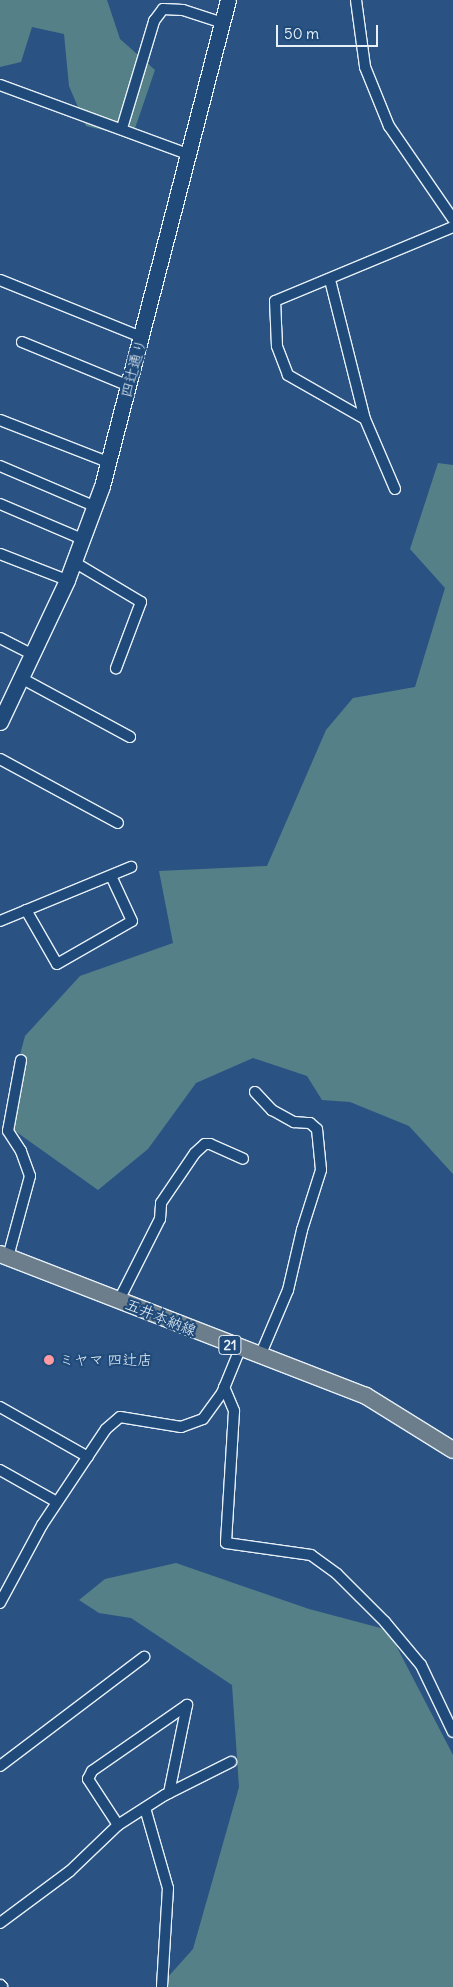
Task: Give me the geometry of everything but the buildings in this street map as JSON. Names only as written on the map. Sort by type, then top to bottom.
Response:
[{"type":"main road","name":"五井本納線","points":[[4,1256],[240,1349],[366,1396],[453,1450]]},
{"type":"street","name":"四辻通り","points":[[0,722],[68,580],[108,462],[190,155],[228,0]]},
{"type":"street","points":[[356,0],[365,67],[387,122],[453,219]]},
{"type":"street","points":[[122,128],[154,21],[163,9],[177,9],[223,23]]},
{"type":"street","points":[[0,84],[190,155]]},
{"type":"street","points":[[365,419],[288,375],[277,346],[275,301],[330,280],[453,227]]},
{"type":"street","points":[[0,280],[141,337]]},
{"type":"street","points":[[330,280],[365,419],[395,489]]},
{"type":"street","points":[[22,342],[129,386]]},
{"type":"street","points":[[0,420],[108,462]]},
{"type":"street","points":[[0,466],[94,506]]},
{"type":"street","points":[[0,504],[82,539]]},
{"type":"street","points":[[0,554],[68,580]]},
{"type":"street","points":[[74,562],[142,602],[116,668]]},
{"type":"street","points":[[0,638],[32,654]]},
{"type":"street","points":[[21,678],[130,737]]},
{"type":"street","points":[[0,759],[118,823]]},
{"type":"street","points":[[0,921],[131,867]]},
{"type":"street","points":[[26,910],[57,964],[132,921],[111,876]]},
{"type":"street","points":[[4,1256],[30,1176],[21,1151],[8,1131],[21,1060]]},
{"type":"street","points":[[255,1092],[272,1110],[294,1122],[310,1123],[317,1129],[321,1162],[288,1290],[260,1356]]},
{"type":"street","points":[[119,1300],[160,1219],[161,1203],[195,1153],[205,1144],[210,1144],[243,1159]]},
{"type":"street","points":[[0,1603],[57,1502],[106,1429],[120,1417],[180,1427],[202,1419],[224,1387],[240,1349]]},
{"type":"street","points":[[224,1387],[234,1411],[226,1543],[311,1555],[337,1574],[385,1622],[421,1665],[453,1732]]},
{"type":"street","points":[[0,1407],[88,1457]]},
{"type":"street","points":[[0,1470],[57,1502]]},
{"type":"street","points":[[0,1766],[144,1657]]},
{"type":"street","points":[[118,1826],[88,1779],[92,1771],[187,1705],[169,1793]]},
{"type":"street","points":[[0,1922],[70,1871],[118,1826],[169,1793],[231,1762]]},
{"type":"street","points":[[145,1808],[168,1888],[162,1987]]},
{"type":"green space","points":[[0,0],[107,0],[120,39],[155,70],[132,137],[86,126],[69,86],[64,34],[32,27],[21,62],[0,67]]},
{"type":"green space","points":[[438,463],[453,465],[453,1174],[409,1126],[350,1102],[322,1100],[307,1076],[253,1058],[196,1083],[148,1149],[98,1190],[15,1131],[10,1092],[25,1036],[80,976],[173,943],[159,871],[267,866],[326,730],[353,698],[415,687],[445,588],[410,549]]},
{"type":"green space","points":[[176,1563],[309,1609],[388,1630],[453,1755],[453,1987],[159,1987],[193,1949],[239,1787],[232,1685],[131,1618],[99,1613],[79,1600],[105,1579]]},
{"type":"place","name":"ミヤマ 四辻店","points":[[49,1360]]}]
